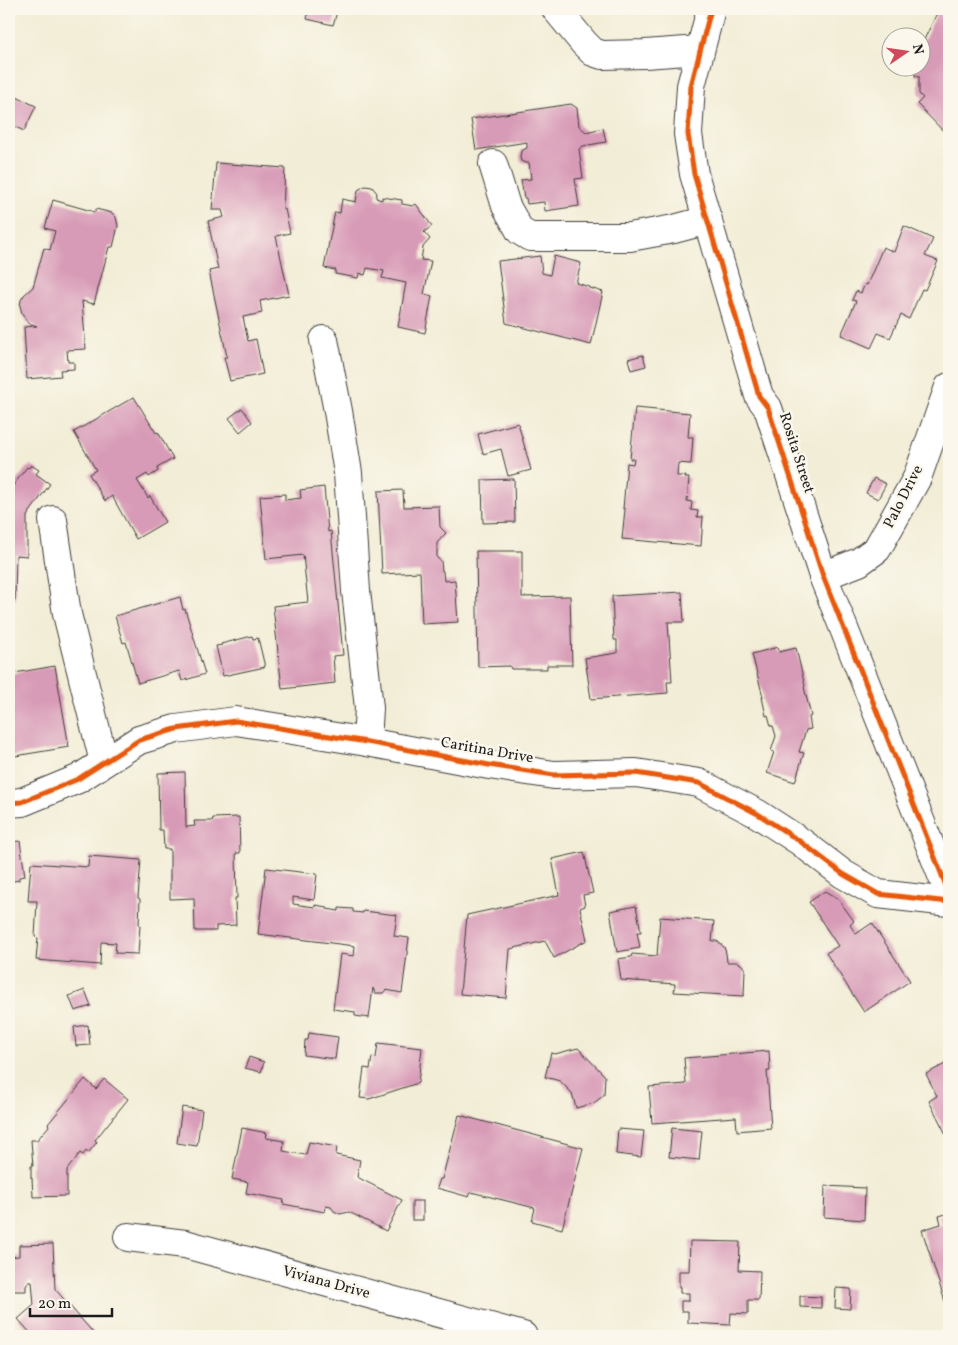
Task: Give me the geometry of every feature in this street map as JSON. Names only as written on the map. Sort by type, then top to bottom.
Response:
[{"type":"street","points":[[556,9],[592,52],[602,55],[700,50]]},
{"type":"street","name":"Rosita Street","points":[[711,9],[691,86],[688,134],[694,174],[759,396],[768,408],[823,576],[949,893]]},
{"type":"street","points":[[493,164],[506,206],[520,231],[530,237],[630,237],[708,220]]},
{"type":"street","points":[[324,340],[348,473],[356,591],[370,708],[367,742]]},
{"type":"street","name":"Palo Drive","points":[[823,576],[859,562],[877,550],[917,478],[949,386]]},
{"type":"street","points":[[53,520],[67,614],[104,762]]},
{"type":"street","name":"Caritina Drive","points":[[9,803],[22,802],[78,779],[139,740],[176,729],[236,721],[367,742],[554,776],[636,773],[699,783],[758,814],[801,842],[843,874],[878,894],[949,902]]},
{"type":"street","name":"Viviana Drive","points":[[128,1237],[185,1244],[523,1336]]},
{"type":"building","points":[[309,9],[338,9],[333,25],[307,19]]},
{"type":"building","points":[[939,9],[949,9],[949,137],[917,104],[923,98],[919,94],[919,78],[930,78],[930,28]]},
{"type":"building","points":[[10,94],[36,106],[24,131],[9,124]]},
{"type":"building","points":[[571,104],[577,108],[579,126],[586,132],[603,128],[606,142],[583,146],[579,149],[583,178],[575,179],[579,206],[545,211],[544,202],[527,204],[526,198],[524,198],[521,180],[531,179],[529,163],[521,161],[520,157],[521,151],[527,148],[527,142],[476,150],[471,119]]},
{"type":"building","points":[[216,163],[285,168],[283,210],[285,209],[290,233],[276,236],[289,295],[260,301],[262,313],[243,317],[248,341],[256,339],[263,374],[230,381],[224,357],[227,357],[209,271],[218,269],[208,221],[224,217],[222,210],[212,210]]},
{"type":"building","points":[[365,186],[372,187],[377,193],[376,198],[382,200],[382,197],[402,200],[402,204],[413,206],[416,204],[432,226],[424,232],[430,239],[423,247],[421,260],[431,261],[424,294],[432,296],[425,333],[398,327],[406,283],[382,278],[384,271],[367,268],[365,275],[359,273],[358,278],[335,274],[336,270],[324,268],[335,212],[340,213],[342,199],[356,202],[358,190]]},
{"type":"building","points":[[53,200],[95,212],[96,209],[112,213],[116,217],[118,226],[113,247],[109,247],[94,304],[82,301],[86,349],[67,350],[68,362],[74,362],[74,369],[60,370],[61,376],[27,379],[24,327],[37,326],[27,322],[20,306],[24,295],[33,287],[44,248],[50,250],[55,231],[45,228]]},
{"type":"building","points":[[904,226],[933,239],[925,256],[938,261],[925,290],[922,289],[909,319],[901,315],[890,338],[878,333],[871,348],[841,335],[856,301],[852,300],[856,291],[861,293],[865,284],[867,285],[883,247],[894,252]]},
{"type":"building","points":[[540,256],[542,273],[550,275],[554,256],[581,263],[576,283],[603,292],[591,345],[506,323],[498,261]]},
{"type":"building","points":[[643,355],[646,366],[631,370],[628,359]]},
{"type":"building","points":[[134,397],[156,433],[158,432],[173,459],[157,468],[158,471],[149,477],[147,474],[137,480],[148,498],[150,496],[165,522],[136,539],[112,496],[105,501],[89,474],[96,470],[74,432]]},
{"type":"building","points":[[242,408],[252,422],[240,432],[229,418]]},
{"type":"building","points":[[635,408],[690,413],[688,437],[693,437],[691,464],[678,463],[677,476],[689,478],[687,501],[692,502],[691,510],[698,511],[697,517],[703,517],[701,546],[622,539],[627,463],[633,464],[634,459],[630,459]]},
{"type":"building","points":[[518,423],[531,470],[508,476],[501,449],[483,454],[478,434]]},
{"type":"building","points":[[31,465],[39,470],[36,474],[50,484],[27,516],[27,556],[16,555],[15,600],[9,600],[9,491],[27,467],[29,468]]},
{"type":"building","points":[[874,478],[886,484],[878,499],[866,493]]},
{"type":"building","points":[[514,479],[515,522],[483,523],[482,480]]},
{"type":"building","points":[[324,487],[328,532],[331,531],[343,655],[333,656],[335,683],[282,689],[273,606],[308,602],[303,555],[266,559],[260,496],[285,494],[285,500],[301,498],[300,490]]},
{"type":"building","points":[[403,490],[404,507],[439,506],[440,527],[446,533],[437,543],[437,558],[441,561],[444,581],[455,580],[458,622],[422,624],[420,572],[382,574],[378,491]]},
{"type":"building","points":[[476,551],[522,551],[522,597],[570,596],[572,665],[547,665],[547,669],[511,669],[510,666],[478,667]]},
{"type":"building","points":[[682,592],[684,622],[668,622],[672,682],[667,682],[668,693],[591,699],[585,658],[617,653],[617,640],[614,640],[612,596]]},
{"type":"building","points":[[180,597],[205,674],[182,681],[179,671],[138,683],[126,642],[123,643],[115,616]]},
{"type":"building","points":[[252,636],[253,639],[258,638],[265,667],[223,676],[216,646]]},
{"type":"building","points":[[778,647],[779,652],[796,648],[811,716],[809,717],[811,729],[806,730],[799,752],[804,753],[795,782],[767,773],[774,752],[771,751],[776,736],[768,715],[766,716],[752,654]]},
{"type":"building","points":[[55,666],[69,747],[9,757],[9,674]]},
{"type":"building","points":[[185,772],[186,827],[195,826],[194,821],[212,821],[213,818],[239,817],[240,853],[236,853],[236,925],[216,926],[216,931],[195,931],[194,898],[170,899],[170,849],[164,849],[163,830],[159,830],[158,773]]},
{"type":"building","points":[[20,841],[25,876],[19,877],[19,880],[9,882],[9,842]]},
{"type":"building","points":[[584,852],[593,893],[583,895],[585,906],[580,908],[587,940],[554,958],[545,941],[510,949],[506,998],[460,994],[467,915],[559,895],[552,859]]},
{"type":"building","points":[[89,856],[141,860],[138,898],[140,899],[140,925],[138,954],[115,953],[116,943],[101,942],[100,965],[36,960],[38,938],[35,937],[37,901],[28,901],[31,863],[88,867]]},
{"type":"building","points":[[266,868],[317,874],[314,900],[293,897],[293,904],[315,907],[315,905],[339,911],[339,908],[353,909],[353,912],[363,913],[363,911],[397,915],[394,936],[409,938],[402,993],[386,990],[383,993],[375,993],[373,988],[369,1018],[355,1016],[355,1012],[333,1009],[340,954],[354,956],[355,946],[258,934]]},
{"type":"building","points":[[825,891],[838,899],[854,921],[850,925],[856,934],[872,923],[910,981],[864,1012],[826,953],[838,946],[809,902]]},
{"type":"building","points":[[636,906],[641,932],[637,932],[640,948],[617,952],[610,911]]},
{"type":"building","points":[[660,917],[714,921],[712,941],[717,941],[724,947],[727,962],[737,962],[745,969],[744,995],[674,992],[675,984],[621,980],[618,959],[631,957],[632,954],[657,956]]},
{"type":"building","points":[[85,990],[91,1006],[75,1011],[69,996]]},
{"type":"building","points":[[88,1025],[90,1045],[76,1046],[74,1027]]},
{"type":"building","points":[[309,1033],[338,1037],[335,1059],[304,1055],[305,1040],[308,1040]]},
{"type":"building","points":[[378,1043],[422,1048],[418,1083],[369,1099],[360,1098],[364,1068],[370,1069],[372,1057],[376,1058]]},
{"type":"building","points":[[578,1048],[605,1076],[604,1095],[594,1103],[576,1108],[572,1093],[560,1081],[545,1077],[551,1053],[555,1054]]},
{"type":"building","points":[[769,1051],[770,1071],[767,1071],[771,1128],[737,1131],[736,1117],[652,1123],[649,1087],[686,1084],[684,1058]]},
{"type":"building","points":[[249,1057],[264,1062],[261,1072],[245,1068]]},
{"type":"building","points":[[949,1062],[949,1140],[929,1101],[937,1096],[926,1074]]},
{"type":"building","points":[[85,1079],[96,1089],[104,1079],[128,1099],[95,1140],[97,1142],[88,1153],[86,1151],[83,1155],[80,1153],[67,1170],[67,1196],[33,1197],[31,1140],[37,1140]]},
{"type":"building","points":[[182,1107],[202,1110],[197,1146],[177,1143]]},
{"type":"building","points":[[459,1115],[583,1148],[562,1229],[532,1221],[535,1208],[471,1192],[469,1197],[437,1188],[440,1179],[442,1179]]},
{"type":"building","points":[[242,1128],[267,1133],[266,1138],[284,1141],[283,1151],[306,1155],[309,1142],[337,1147],[336,1155],[360,1160],[357,1177],[402,1200],[386,1231],[349,1212],[340,1214],[331,1207],[326,1206],[325,1212],[283,1204],[284,1200],[246,1193],[248,1182],[232,1179]]},
{"type":"building","points":[[672,1128],[702,1131],[699,1160],[669,1157]]},
{"type":"building","points":[[618,1129],[644,1131],[641,1157],[616,1154]]},
{"type":"building","points":[[825,1186],[865,1188],[864,1220],[824,1217]]},
{"type":"building","points":[[412,1201],[423,1201],[423,1220],[412,1220]]},
{"type":"building","points":[[949,1213],[949,1314],[922,1230],[941,1224],[939,1216]]},
{"type":"building","points":[[690,1241],[740,1242],[739,1270],[760,1271],[759,1300],[748,1300],[748,1314],[731,1313],[730,1325],[688,1323],[688,1311],[681,1311],[681,1301],[689,1301],[689,1293],[680,1293],[679,1271],[689,1271]]},
{"type":"building","points":[[53,1244],[55,1289],[96,1336],[33,1336],[18,1319],[34,1305],[32,1282],[29,1282],[26,1286],[26,1291],[9,1291],[9,1257],[19,1256],[19,1245]]},
{"type":"building","points":[[836,1288],[851,1289],[850,1309],[835,1308]]},
{"type":"building","points":[[800,1296],[821,1297],[821,1308],[800,1307]]},
{"type":"cycle path","points":[[711,9],[691,86],[688,134],[694,174],[759,396],[768,408],[823,576],[949,893]]},
{"type":"cycle path","points":[[9,803],[22,802],[78,779],[139,740],[176,729],[236,721],[554,775],[636,773],[699,783],[758,814],[801,842],[843,874],[878,894],[949,902]]}]
